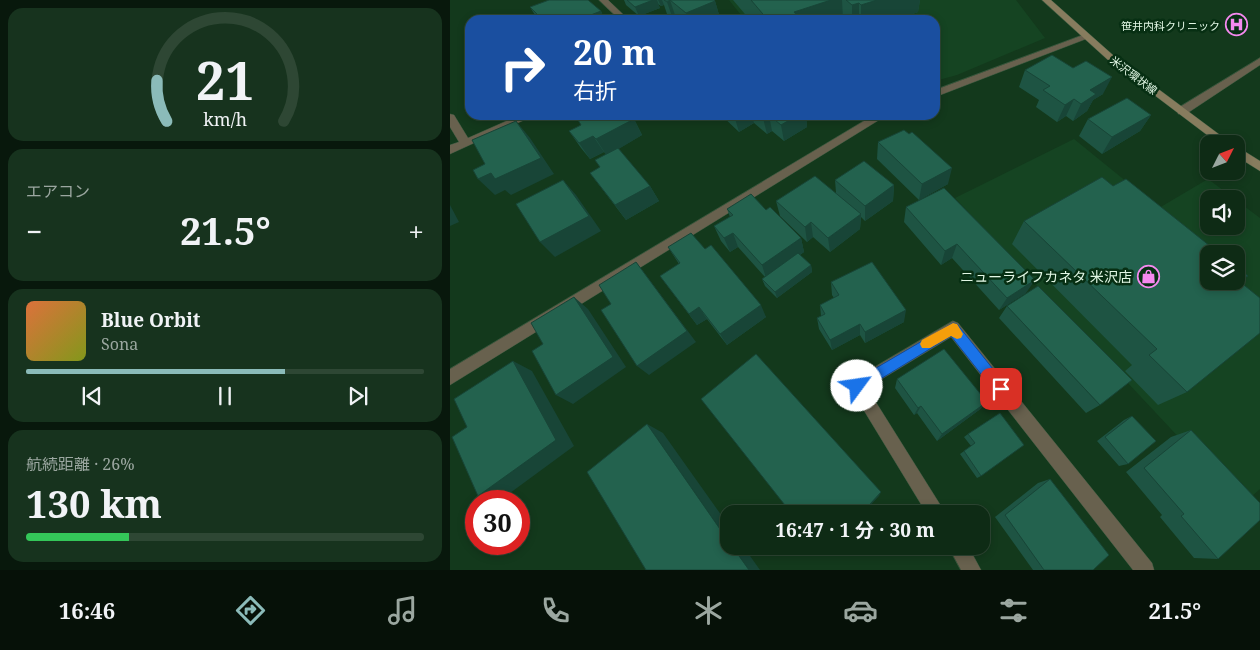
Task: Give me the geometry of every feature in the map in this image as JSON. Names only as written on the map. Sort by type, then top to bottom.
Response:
[{"type":"main road","name":"米沢環状線","points":[[1046,0],[1086,37],[1215,135]]},
{"type":"main road","points":[[1245,156],[1260,167]]},
{"type":"street","points":[[603,0],[620,15]]},
{"type":"street","points":[[940,92],[1086,37]]},
{"type":"street","points":[[1182,111],[1260,61]]},
{"type":"street","points":[[450,118],[465,143]]},
{"type":"street","points":[[450,150],[518,120]]},
{"type":"street","points":[[450,378],[874,120]]},
{"type":"street","points":[[931,505],[857,386],[953,328],[1145,570]]},
{"type":"street","points":[[963,555],[972,570]]},
{"type":"shaded area","points":[[729,0],[1016,0],[1045,38],[957,75],[940,80],[940,15],[741,15]]},
{"type":"shaded area","points":[[1074,139],[1159,208],[1206,180],[1209,180],[1223,190],[1200,190],[1200,235],[1245,235],[1245,207],[1260,218],[1260,489],[1242,505],[955,198]]},
{"type":"building","points":[[549,0],[588,0],[601,11],[591,15],[538,15],[530,7]]},
{"type":"building","points":[[627,0],[653,0],[635,7]]},
{"type":"building","points":[[670,0],[714,0],[715,1],[686,13]]},
{"type":"building","points":[[751,0],[831,0],[794,12],[797,15],[764,15]]},
{"type":"building","points":[[846,0],[877,0],[861,5],[859,3],[852,5]]},
{"type":"building","points":[[1052,55],[1073,68],[1086,61],[1112,77],[1090,90],[1096,94],[1081,104],[1074,99],[1065,105],[1043,90],[1050,86],[1025,70]]},
{"type":"building","points":[[1127,98],[1151,115],[1112,137],[1088,119]]},
{"type":"building","points":[[578,120],[632,120],[596,139],[593,136],[579,143],[569,131],[581,125]]},
{"type":"building","points":[[775,120],[790,120],[781,125]]},
{"type":"building","points":[[516,121],[541,158],[495,179],[491,173],[478,179],[473,170],[485,164],[472,140]]},
{"type":"building","points":[[904,130],[909,134],[912,132],[952,168],[922,184],[878,142]]},
{"type":"building","points":[[618,148],[650,186],[615,205],[590,173],[600,167],[595,160]]},
{"type":"building","points":[[864,161],[894,185],[865,206],[835,180]]},
{"type":"building","points":[[815,176],[861,214],[828,238],[811,222],[805,227],[776,201]]},
{"type":"building","points":[[1102,177],[1113,186],[1126,179],[1209,245],[1200,245],[1200,290],[1245,290],[1245,286],[1260,298],[1260,333],[1187,392],[1149,355],[1157,349],[1024,221]]},
{"type":"building","points":[[563,180],[589,216],[540,242],[516,204]]},
{"type":"building","points":[[944,188],[1035,280],[1007,298],[957,244],[945,251],[906,207]]},
{"type":"building","points":[[751,194],[766,210],[770,207],[801,238],[762,265],[733,233],[724,238],[714,226],[733,215],[727,209]]},
{"type":"building","points":[[691,233],[705,249],[711,245],[761,305],[720,334],[699,307],[689,314],[660,276],[680,263],[668,247]]},
{"type":"building","points":[[798,253],[811,265],[775,292],[762,279]]},
{"type":"building","points":[[636,262],[687,331],[637,366],[601,310],[611,304],[599,285]]},
{"type":"building","points":[[872,262],[906,310],[865,332],[860,324],[830,340],[817,318],[825,314],[820,305],[839,295],[831,282]]},
{"type":"building","points":[[1038,286],[1132,380],[1100,405],[1007,306]]},
{"type":"building","points":[[574,297],[613,357],[556,395],[532,351],[543,344],[531,323]]},
{"type":"building","points":[[944,349],[987,402],[942,434],[921,406],[918,408],[897,379]]},
{"type":"building","points":[[756,354],[881,492],[869,505],[785,505],[701,399]]},
{"type":"building","points":[[513,361],[556,440],[486,490],[475,490],[452,437],[467,427],[454,399]]},
{"type":"building","points":[[1000,413],[1024,445],[981,476],[964,451],[975,443],[968,434]]},
{"type":"building","points":[[1132,416],[1156,441],[1128,464],[1105,437]]},
{"type":"building","points":[[647,424],[720,529],[720,555],[738,555],[749,570],[646,570],[587,472]]},
{"type":"building","points":[[1191,430],[1260,503],[1260,520],[1218,559],[1181,516],[1184,514],[1144,468]]},
{"type":"building","points":[[1050,479],[1109,555],[1093,570],[1044,570],[1005,515]]},
{"type":"slow traffic","points":[[926,344],[953,328],[957,334]]},
{"type":"place","name":"笹井内科クリニック","points":[[1236,25]]},
{"type":"place","name":"ニューライフカネタ 米沢店","points":[[1148,276]]},
{"type":"route","points":[[857,386],[953,328],[1001,389]]}]
